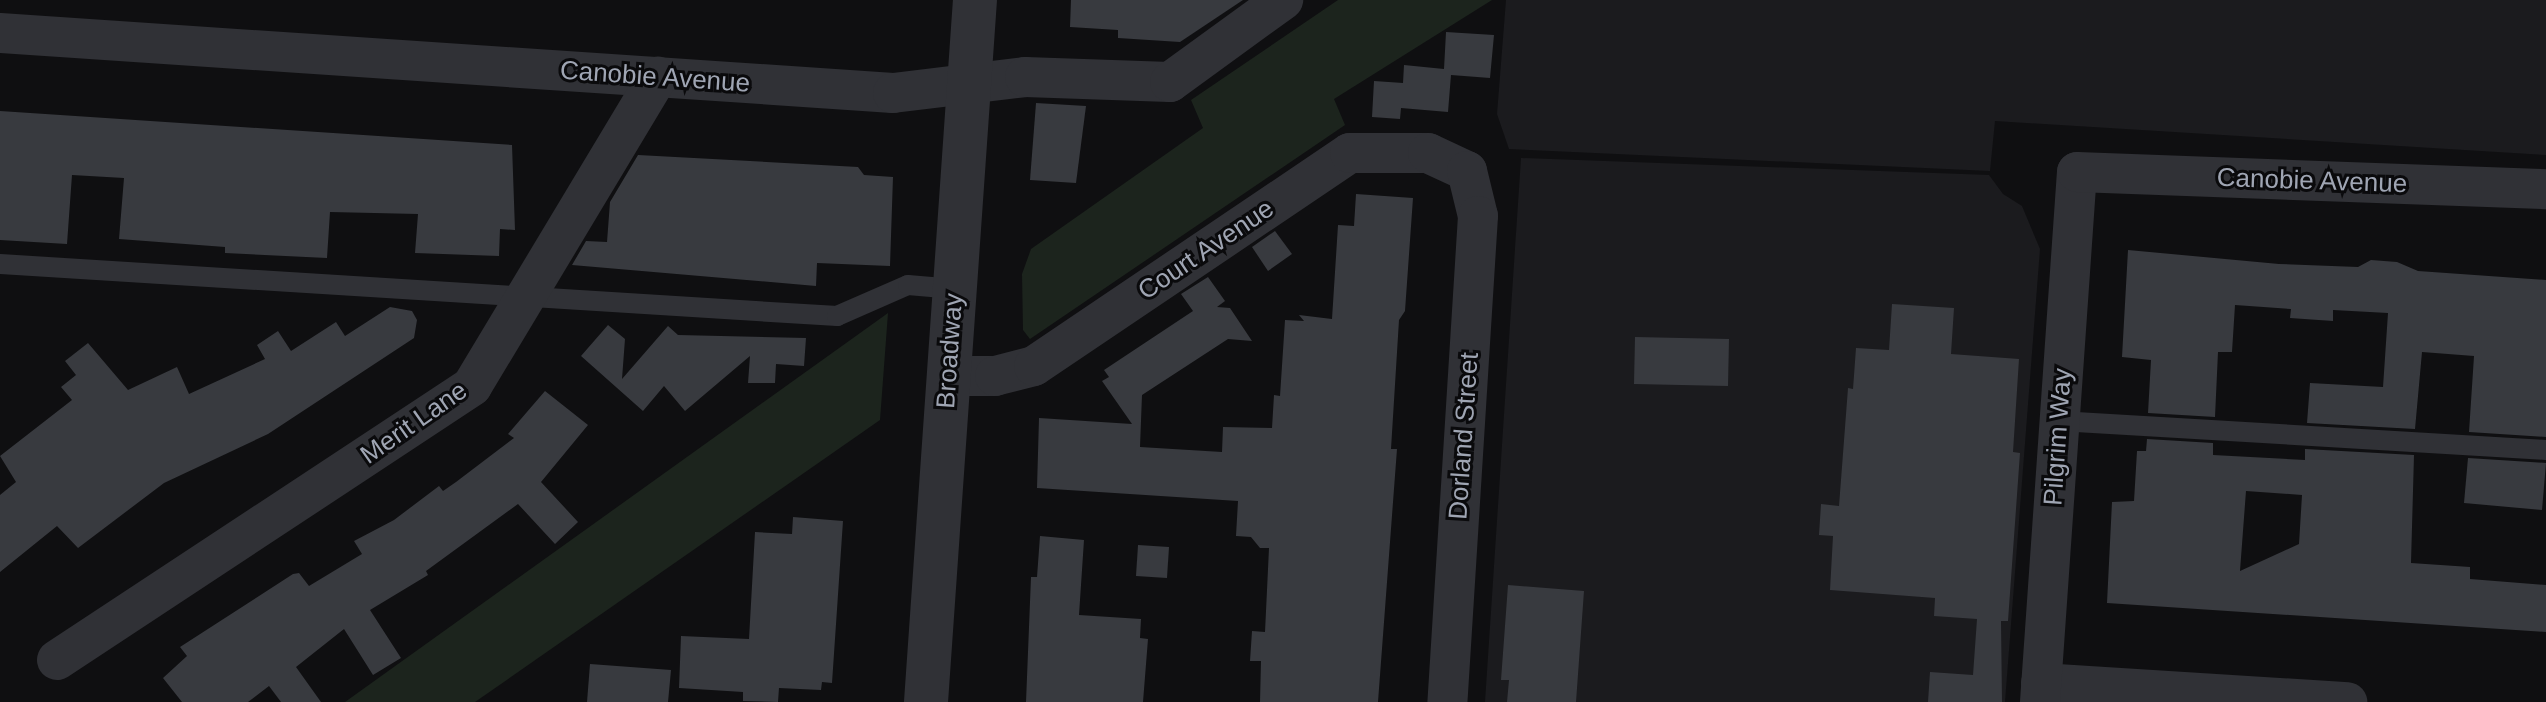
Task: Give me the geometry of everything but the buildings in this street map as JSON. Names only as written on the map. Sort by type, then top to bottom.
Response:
[{"type":"street","name":"Broadway","points":[[926,702],[975,0]]},
{"type":"street","name":"Canobie Avenue","points":[[0,33],[893,93],[1025,77],[1170,82],[1249,11],[1283,0]]},
{"type":"street","name":"Merit Lane","points":[[57,660],[472,386],[658,77]]},
{"type":"street","name":"Court Avenue","points":[[949,376],[995,376],[1034,366],[1350,153],[1428,153],[1467,171]]},
{"type":"street","name":"Dorland Street","points":[[1447,702],[1478,216],[1467,171]]},
{"type":"street","name":"Canobie Avenue","points":[[2077,172],[2546,189]]},
{"type":"street","name":"Pilgrim Way","points":[[2040,692],[2077,172]]},
{"type":"street","points":[[2040,692],[2347,702]]},
{"type":"lane","points":[[0,264],[521,300],[837,316],[908,285],[955,289]]},
{"type":"lane","points":[[2059,421],[2546,450]]},
{"type":"shaded area","points":[[1338,0],[1492,0],[1334,99],[1345,125],[1030,339],[1023,330],[1022,274],[1031,249],[1203,128],[1191,100]]},
{"type":"shaded area","points":[[1506,0],[2546,0],[2546,155],[1995,121],[1990,171],[1509,149],[1497,114]]},
{"type":"shaded area","points":[[1521,158],[1989,175],[2003,194],[2022,206],[2040,249],[2005,702],[1485,702]]},
{"type":"shaded area","points":[[888,313],[880,420],[475,702],[345,702]]}]
